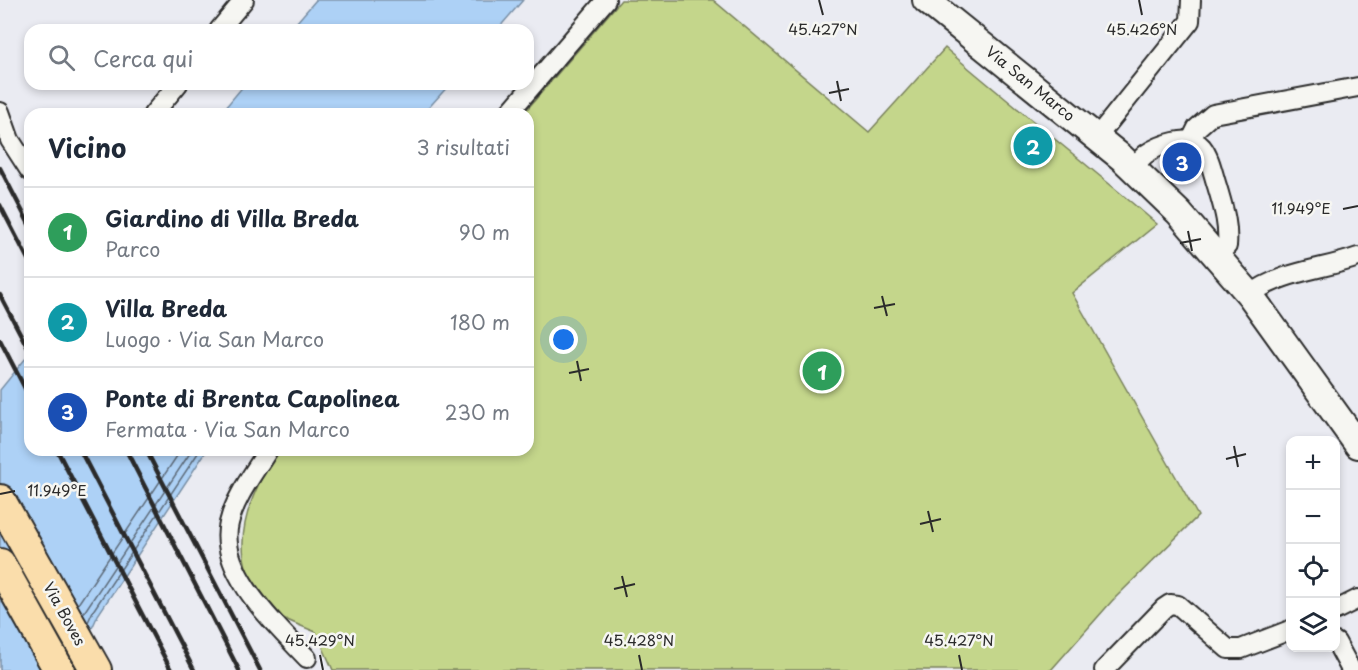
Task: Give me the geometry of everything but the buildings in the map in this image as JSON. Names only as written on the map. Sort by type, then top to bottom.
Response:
[{"type":"highway","name":"Via Boves","points":[[0,500],[96,670]]},
{"type":"highway","name":"Via Boves","points":[[0,564],[60,670]]},
{"type":"main road","name":"Via San Marco","points":[[926,0],[1133,168],[1179,213],[1250,295],[1358,445]]},
{"type":"street","points":[[224,24],[244,0]]},
{"type":"street","points":[[534,84],[606,0]]},
{"type":"street","points":[[1096,137],[1190,21],[1191,0]]},
{"type":"street","points":[[1191,140],[1197,128],[1213,114],[1358,87]]},
{"type":"street","points":[[158,108],[173,90]]},
{"type":"street","points":[[513,108],[529,90]]},
{"type":"street","points":[[0,112],[10,140],[24,162]]},
{"type":"street","points":[[1133,168],[1148,153],[1183,140],[1191,140],[1201,146],[1207,156],[1229,229],[1227,246],[1217,256]]},
{"type":"street","points":[[1250,295],[1259,288],[1285,276],[1358,257]]},
{"type":"street","points":[[264,456],[233,510],[228,524],[227,539],[235,566],[254,601],[307,658]]},
{"type":"street","points":[[1340,608],[1358,599]]},
{"type":"street","points":[[1104,670],[1170,604],[1179,605],[1228,649],[1241,649],[1286,632]]},
{"type":"street","points":[[1340,651],[1351,670]]},
{"type":"green space","points":[[621,0],[713,0],[869,132],[945,48],[1157,224],[1072,293],[1198,516],[1112,601],[1051,670],[333,670],[316,632],[278,615],[251,580],[245,562],[243,543],[250,504],[274,456],[534,456],[534,108],[528,108]]},
{"type":"water","points":[[316,0],[523,0],[502,24],[295,24]]},
{"type":"water","points":[[240,90],[445,90],[428,108],[225,108]]},
{"type":"water","points":[[24,360],[24,456],[203,456],[98,615],[73,670],[0,670],[0,390]]},
{"type":"railway","points":[[0,168],[24,214]]},
{"type":"railway","points":[[0,205],[24,251]]},
{"type":"railway","points":[[0,295],[24,341]]},
{"type":"railway","points":[[0,340],[24,386]]},
{"type":"railway","points":[[60,456],[171,670]]},
{"type":"railway","points":[[83,456],[194,670]]},
{"type":"railway","points":[[129,456],[239,670]]},
{"type":"railway","points":[[149,456],[260,670]]},
{"type":"place","name":"Villa Breda","points":[[1033,146]]},
{"type":"place","name":"Ponte di Brenta Capolinea","points":[[1182,162]]},
{"type":"place","name":"Giardino di Villa Breda","points":[[822,371]]}]
